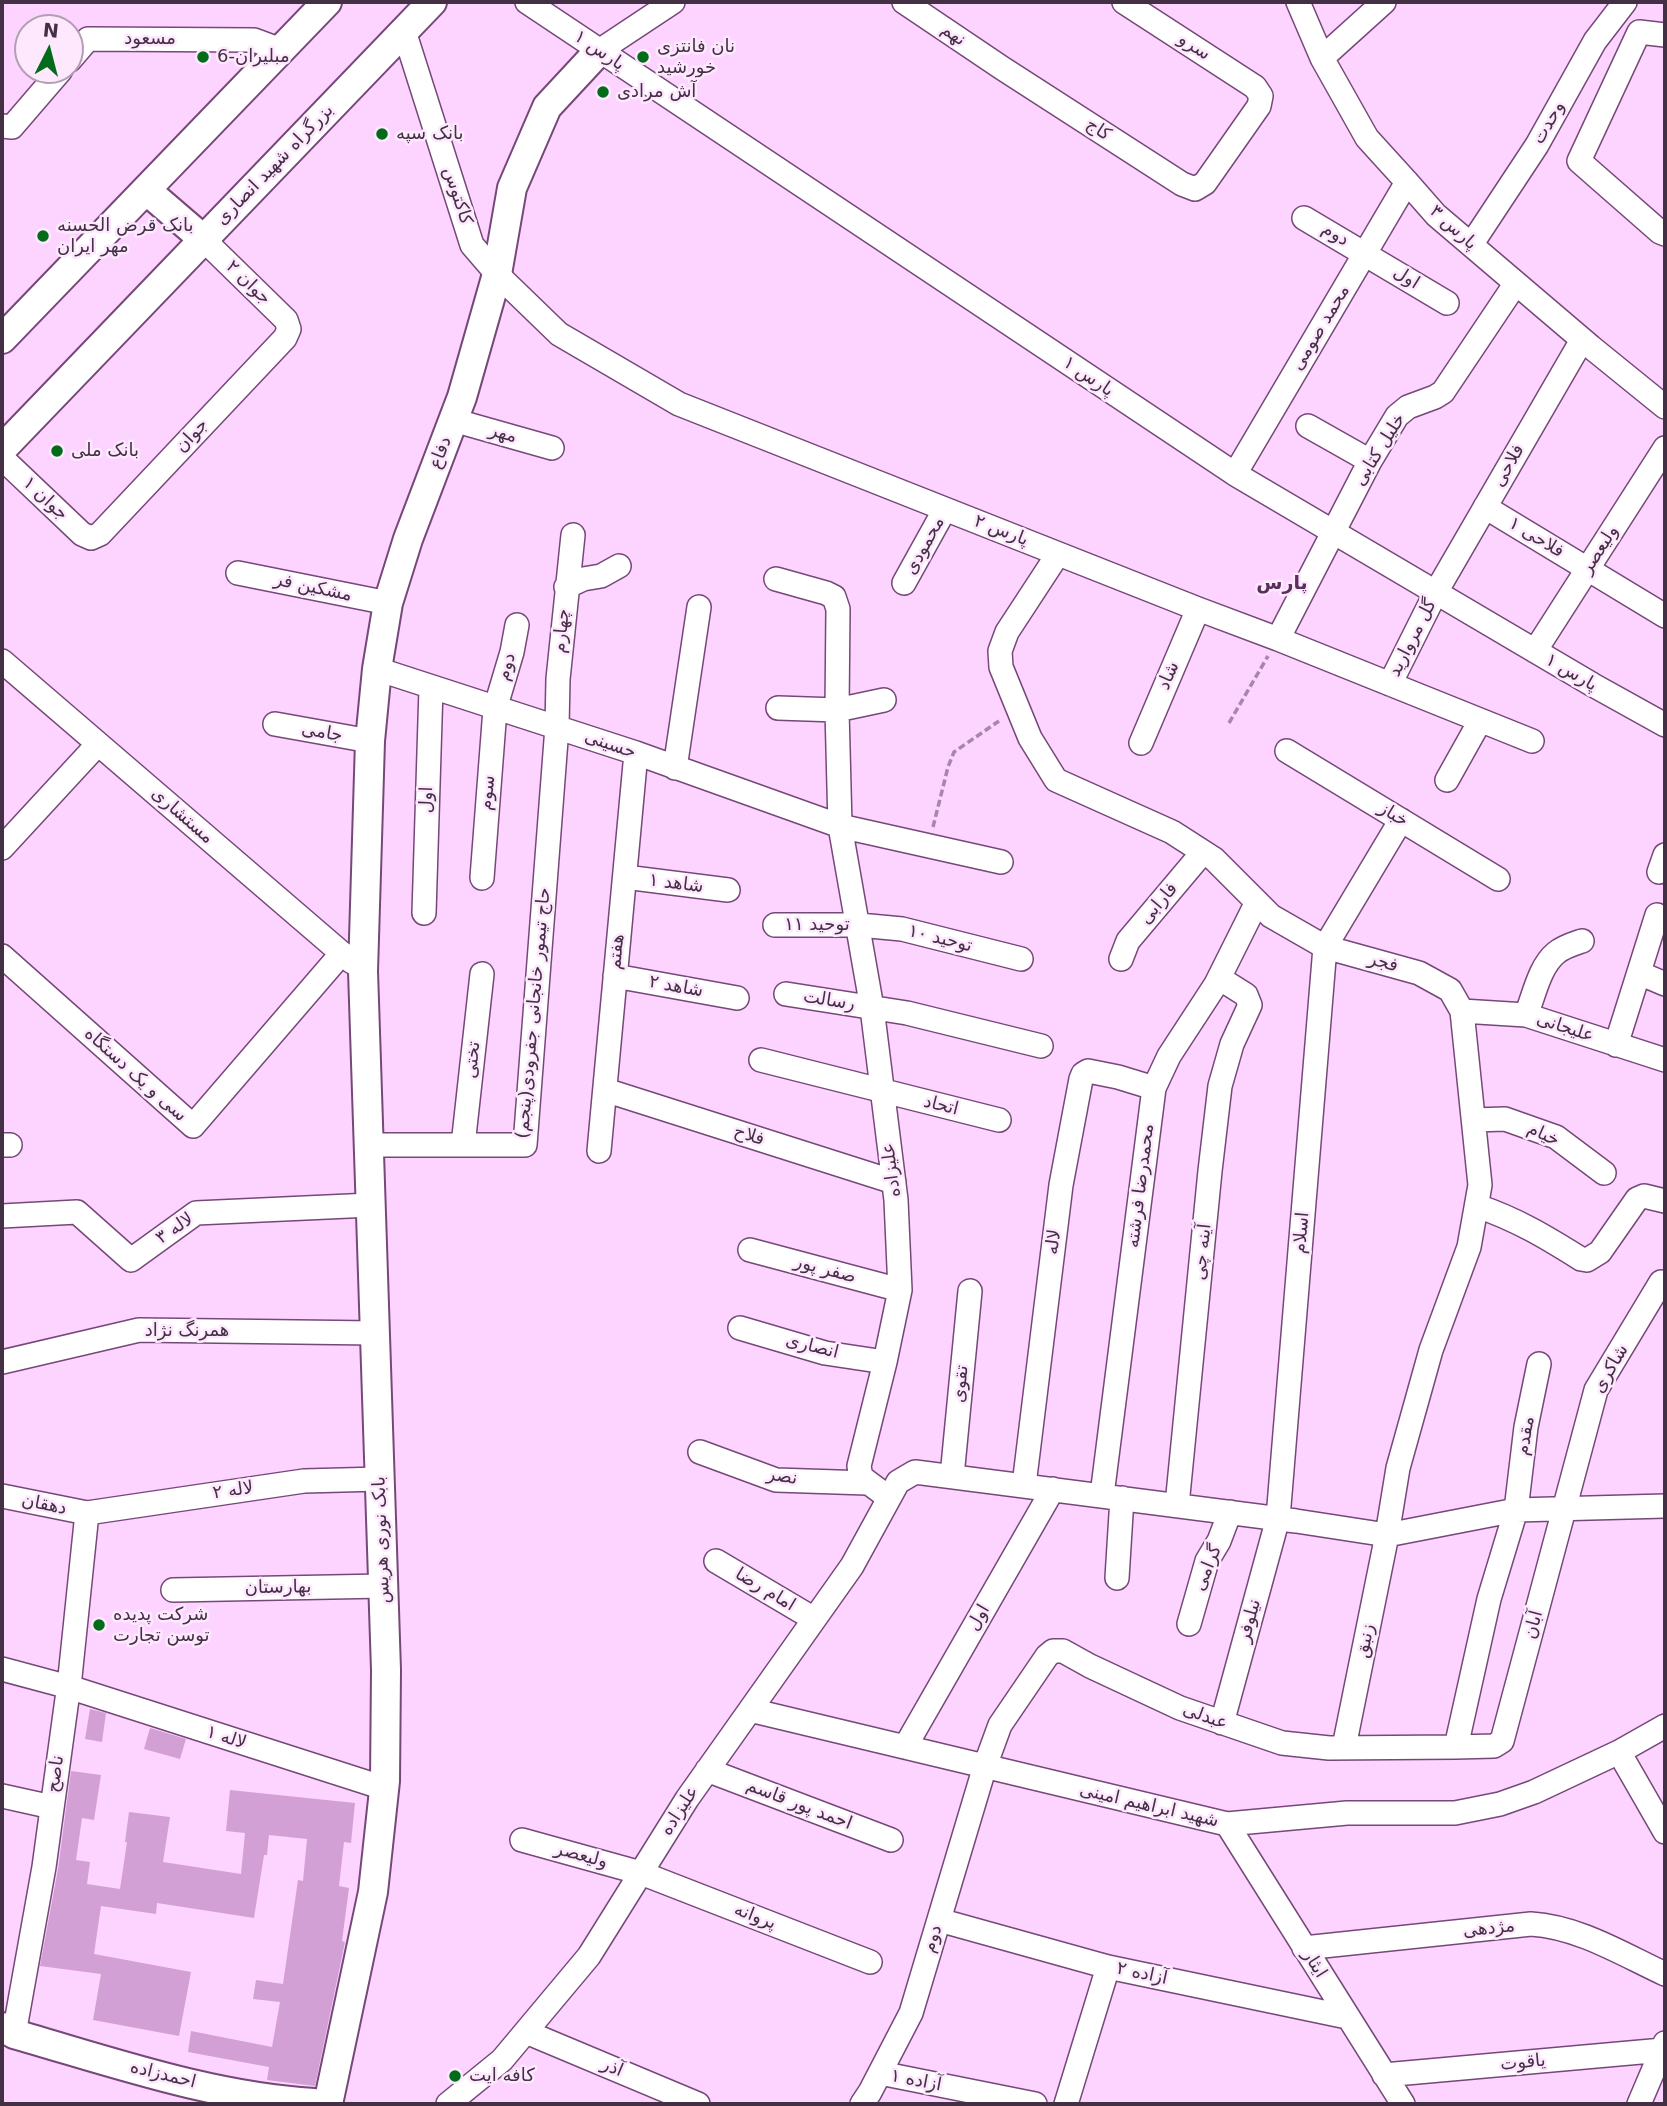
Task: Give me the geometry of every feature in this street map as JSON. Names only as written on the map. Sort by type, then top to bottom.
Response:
[{"type":"main road","points":[[2,339],[327,2]]},
{"type":"main road","name":"بزرگراه شهید انصاری","points":[[2,449],[432,2]]},
{"type":"main road","name":"دفاع","points":[[352,962],[377,669],[388,603],[408,539],[462,397],[497,274],[512,188],[547,107],[599,51]]},
{"type":"main road","points":[[146,190],[203,239]]},
{"type":"main road","name":"بابک نوری هریس","points":[[317,2104],[373,1892],[384,1788],[386,1670],[369,1145],[352,962]]},
{"type":"main road","name":"احمدزاده","points":[[6,2032],[252,2100],[317,2104]]},
{"type":"street","name":"پارس ۱","points":[[527,2],[1234,474],[1665,725]]},
{"type":"street","name":"دفاع","points":[[599,51],[673,2]]},
{"type":"street","name":"نهم","points":[[904,2],[1002,68]]},
{"type":"street","name":"سرو","points":[[1124,2],[1255,87],[1261,96],[1259,106],[1205,183],[1195,188]]},
{"type":"street","name":"پارس ۳","points":[[1297,2],[1322,58],[1367,138],[1436,215],[1665,407]]},
{"type":"street","points":[[1322,58],[1384,2]]},
{"type":"street","name":"وحدت","points":[[1471,245],[1537,145],[1595,41],[1625,2]]},
{"type":"street","name":"کاکتوس","points":[[404,31],[472,245],[497,274]]},
{"type":"street","points":[[1665,35],[1639,32],[1579,161],[1665,234]]},
{"type":"street","name":"مسعود","points":[[84,38],[254,40],[281,50]]},
{"type":"street","name":"کاج","points":[[1002,68],[1182,184],[1195,188]]},
{"type":"street","points":[[2,126],[12,127],[49,84]]},
{"type":"street","name":"محمد صومی","points":[[1234,474],[1407,182]]},
{"type":"street","name":"دوم","points":[[1304,218],[1365,253]]},
{"type":"street","name":"جوان ۲","points":[[203,239],[286,320],[289,330]]},
{"type":"street","name":"اول","points":[[1365,253],[1447,303]]},
{"type":"street","name":"پارس ۲","points":[[497,274],[559,334],[679,404],[1532,741]]},
{"type":"street","name":"خلیل کتابی","points":[[1278,639],[1370,461],[1402,410],[1443,392],[1516,283]]},
{"type":"street","name":"جوان","points":[[91,538],[100,534],[285,338],[289,330]]},
{"type":"street","name":"فلاحی","points":[[1436,592],[1582,340]]},
{"type":"street","name":"مهر","points":[[453,420],[552,448]]},
{"type":"street","points":[[1308,426],[1370,461]]},
{"type":"street","name":"ولیعصر","points":[[1535,651],[1665,448]]},
{"type":"street","name":"جوان ۱","points":[[2,458],[82,534],[91,538]]},
{"type":"street","name":"فلاحی ۱","points":[[1485,507],[1665,616]]},
{"type":"street","name":"محمودی","points":[[904,583],[945,509]]},
{"type":"street","name":"چهارم","points":[[557,727],[558,679],[573,535]]},
{"type":"street","name":"فجر","points":[[1058,554],[1007,632],[1000,651],[1001,667],[1030,738],[1056,780],[1172,832],[1214,859],[1271,915],[1325,947],[1419,972],[1450,990],[1462,1011]]},
{"type":"street","points":[[566,587],[583,579],[601,576],[619,566]]},
{"type":"street","name":"مشکین فر","points":[[238,573],[388,603]]},
{"type":"street","name":"علیزاده","points":[[776,579],[826,593],[834,597],[838,608],[840,826],[859,925],[883,1092],[894,1182],[900,1290],[886,1362],[859,1466],[860,1477],[867,1483]]},
{"type":"street","name":"گل مروارید","points":[[1390,684],[1436,592]]},
{"type":"street","points":[[675,768],[699,607]]},
{"type":"street","name":"شاد","points":[[1140,743],[1198,609]]},
{"type":"street","name":"دوم","points":[[495,709],[517,625]]},
{"type":"street","name":"مستشاری","points":[[2,661],[352,962]]},
{"type":"street","name":"حسینی","points":[[377,669],[636,753],[840,826]]},
{"type":"street","name":"اول","points":[[424,913],[431,688]]},
{"type":"street","points":[[778,708],[837,710],[884,700]]},
{"type":"street","name":"سوم","points":[[482,878],[495,709]]},
{"type":"street","points":[[1447,780],[1480,720]]},
{"type":"street","name":"جامی","points":[[275,724],[370,741]]},
{"type":"street","name":"حاج تیمور خانجانی جفرودی(پنجم)","points":[[369,1145],[526,1145],[557,727]]},
{"type":"street","points":[[2,848],[98,744]]},
{"type":"street","name":"خباز","points":[[1287,751],[1498,879]]},
{"type":"street","name":"هفتم","points":[[599,1151],[636,753]]},
{"type":"street","name":"علیزاده","points":[[839,768],[840,826]]},
{"type":"street","points":[[1325,947],[1401,820]]},
{"type":"street","points":[[840,826],[1001,862]]},
{"type":"street","name":"فارابی","points":[[1121,959],[1128,941],[1202,852]]},
{"type":"street","name":"شاهد ۱","points":[[625,877],[728,890]]},
{"type":"street","name":"محمدرضا فرشته","points":[[1117,1578],[1112,1496],[1154,1088],[1169,1056],[1219,978],[1257,902]]},
{"type":"street","points":[[1616,1045],[1657,915]]},
{"type":"street","name":"توحید ‍۱۱","points":[[775,925],[859,925]]},
{"type":"street","name":"توحید ۱۰","points":[[859,925],[902,929],[1021,958]]},
{"type":"street","points":[[1526,1015],[1550,959],[1557,951],[1582,941]]},
{"type":"street","name":"اسلام","points":[[1278,1518],[1325,947]]},
{"type":"street","name":"سی و یک دستگاه","points":[[2,956],[193,1126],[352,962]]},
{"type":"street","points":[[1639,973],[1665,984]]},
{"type":"street","name":"تختی","points":[[463,1145],[482,974]]},
{"type":"street","name":"شاهد ۲","points":[[615,976],[737,998]]},
{"type":"street","name":"آینه چی","points":[[1177,1505],[1220,1086],[1232,1044],[1250,1005],[1246,995],[1219,978]]},
{"type":"street","name":"رسالت","points":[[786,994],[872,1008]]},
{"type":"street","points":[[872,1008],[907,1013],[1041,1046]]},
{"type":"street","points":[[1387,1535],[1401,1455],[1431,1350],[1469,1247],[1477,1206],[1480,1185],[1462,1011]]},
{"type":"street","name":"علیجانی","points":[[1462,1011],[1526,1015],[1665,1060]]},
{"type":"street","points":[[761,1060],[883,1092]]},
{"type":"street","name":"لاله","points":[[1024,1485],[1061,1185],[1081,1079],[1088,1071],[1154,1088]]},
{"type":"street","name":"فلاح","points":[[605,1090],[894,1182]]},
{"type":"street","name":"اتحاد","points":[[883,1092],[999,1120]]},
{"type":"street","name":"خیام","points":[[1474,1119],[1505,1119],[1556,1137],[1604,1173]]},
{"type":"street","points":[[1477,1206],[1525,1224],[1581,1259],[1587,1260],[1600,1252],[1637,1199],[1644,1196],[1665,1201]]},
{"type":"street","name":"لاله ۳","points":[[2,1216],[77,1212],[131,1260],[196,1213],[370,1205]]},
{"type":"street","name":"صفر پور","points":[[751,1250],[900,1290]]},
{"type":"street","name":"شاکری","points":[[1564,1507],[1595,1390],[1661,1282],[1665,1284]]},
{"type":"street","name":"تقوی","points":[[952,1476],[970,1291]]},
{"type":"street","name":"انصاری","points":[[740,1328],[825,1353],[886,1362]]},
{"type":"street","name":"همرنگ نژاد","points":[[2,1362],[139,1330],[375,1333]]},
{"type":"street","name":"مقدم","points":[[1457,1747],[1489,1599],[1516,1510],[1526,1427],[1539,1364]]},
{"type":"street","name":"نصر","points":[[700,1452],[776,1480],[867,1483]]},
{"type":"street","points":[[867,1483],[894,1490],[915,1472],[1278,1518],[1387,1535],[1516,1510],[1665,1506]]},
{"type":"street","name":"لاله ۲","points":[[87,1513],[304,1481],[380,1479]]},
{"type":"street","name":"اول","points":[[905,1747],[1053,1489]]},
{"type":"street","name":"علیزاده","points":[[447,2104],[502,2060],[589,1956],[687,1799],[852,1566],[894,1490]]},
{"type":"street","name":"دهقان","points":[[2,1496],[87,1513]]},
{"type":"street","name":"آبان","points":[[1503,1741],[1564,1507]]},
{"type":"street","name":"گرامی","points":[[1189,1624],[1207,1561],[1219,1541],[1230,1512]]},
{"type":"street","name":"ناصح","points":[[6,2032],[44,1867],[69,1688],[87,1513]]},
{"type":"street","name":"نیلوفر","points":[[1222,1723],[1278,1518]]},
{"type":"street","name":"زنبق","points":[[1344,1747],[1387,1535]]},
{"type":"street","name":"امام رضا","points":[[716,1560],[814,1619]]},
{"type":"street","name":"بهارستان","points":[[173,1590],[384,1586]]},
{"type":"street","name":"عبدلی","points":[[985,1766],[1000,1725],[1046,1656],[1053,1651],[1063,1651],[1180,1708],[1282,1743],[1329,1748],[1457,1747],[1494,1746],[1503,1741]]},
{"type":"street","name":"لاله ۱","points":[[2,1669],[384,1788]]},
{"type":"street","name":"شهید ابراهیم امینی","points":[[750,1710],[1227,1824],[1347,1812],[1455,1813],[1500,1804],[1534,1792],[1619,1752],[1665,1726]]},
{"type":"street","points":[[1619,1752],[1665,1832]]},
{"type":"street","name":"دوم","points":[[862,2104],[911,2014],[985,1766]]},
{"type":"street","name":"احمد پور قاسم","points":[[707,1770],[891,1840]]},
{"type":"street","points":[[2,1797],[52,1807]]},
{"type":"street","name":"ایثار","points":[[1227,1824],[1403,2104]]},
{"type":"street","name":"ولیعصر","points":[[522,1840],[641,1873]]},
{"type":"street","name":"پروانه","points":[[641,1873],[870,1962]]},
{"type":"street","name":"آزاده ۲","points":[[939,1920],[1108,1967],[1347,2017]]},
{"type":"street","name":"مژدهی","points":[[1304,1948],[1531,1924],[1568,1929],[1665,1974]]},
{"type":"street","points":[[1066,2104],[1108,1967]]},
{"type":"street","name":"آذر","points":[[526,2032],[698,2104]]},
{"type":"street","points":[[1639,2104],[1664,2047]]},
{"type":"street","name":"یاقوت","points":[[1384,2076],[1664,2047]]},
{"type":"street","name":"آزاده ۱","points":[[880,2073],[1035,2104]]},
{"type":"path","points":[[1230,723],[1278,639]]},
{"type":"path","points":[[928,846],[954,752],[1017,708]]},
{"type":"building","points":[[90,1709],[106,1713],[102,1742],[85,1739]]},
{"type":"building","points":[[150,1728],[186,1739],[180,1759],[144,1749]]},
{"type":"building","points":[[71,1771],[101,1775],[94,1820],[82,1818],[76,1860],[90,1862],[87,1884],[120,1889],[129,1812],[170,1817],[163,1862],[241,1874],[245,1833],[226,1831],[230,1790],[355,1803],[351,1843],[344,1842],[339,1886],[349,1888],[342,1941],[345,1942],[315,2086],[267,2080],[269,2067],[188,2052],[191,2031],[272,2047],[280,2002],[253,1999],[256,1980],[283,1984],[298,1880],[303,1881],[307,1839],[269,1835],[254,1918],[157,1903],[156,1914],[101,1906],[94,1954],[191,1972],[179,2036],[93,2020],[101,1974],[40,1966],[58,1869]]},
{"type":"place","name":"مبلیران-6","points":[[203,57]]},
{"type":"place","name":"نان فانتزی خورشید","points":[[643,57]]},
{"type":"place","name":"آش مرادی","points":[[603,92]]},
{"type":"place","name":"بانک سپه","points":[[382,134]]},
{"type":"place","name":"بانک قرض الحسنه مهر ایران","points":[[43,236]]},
{"type":"place","name":"بانک ملی","points":[[57,451]]},
{"type":"place","name":"شرکت پدیده توسن تجارت","points":[[99,1625]]},
{"type":"place","name":"کافه ایت","points":[[455,2076]]},
{"type":"district","name":"پارس","points":[[1282,584]]}]
